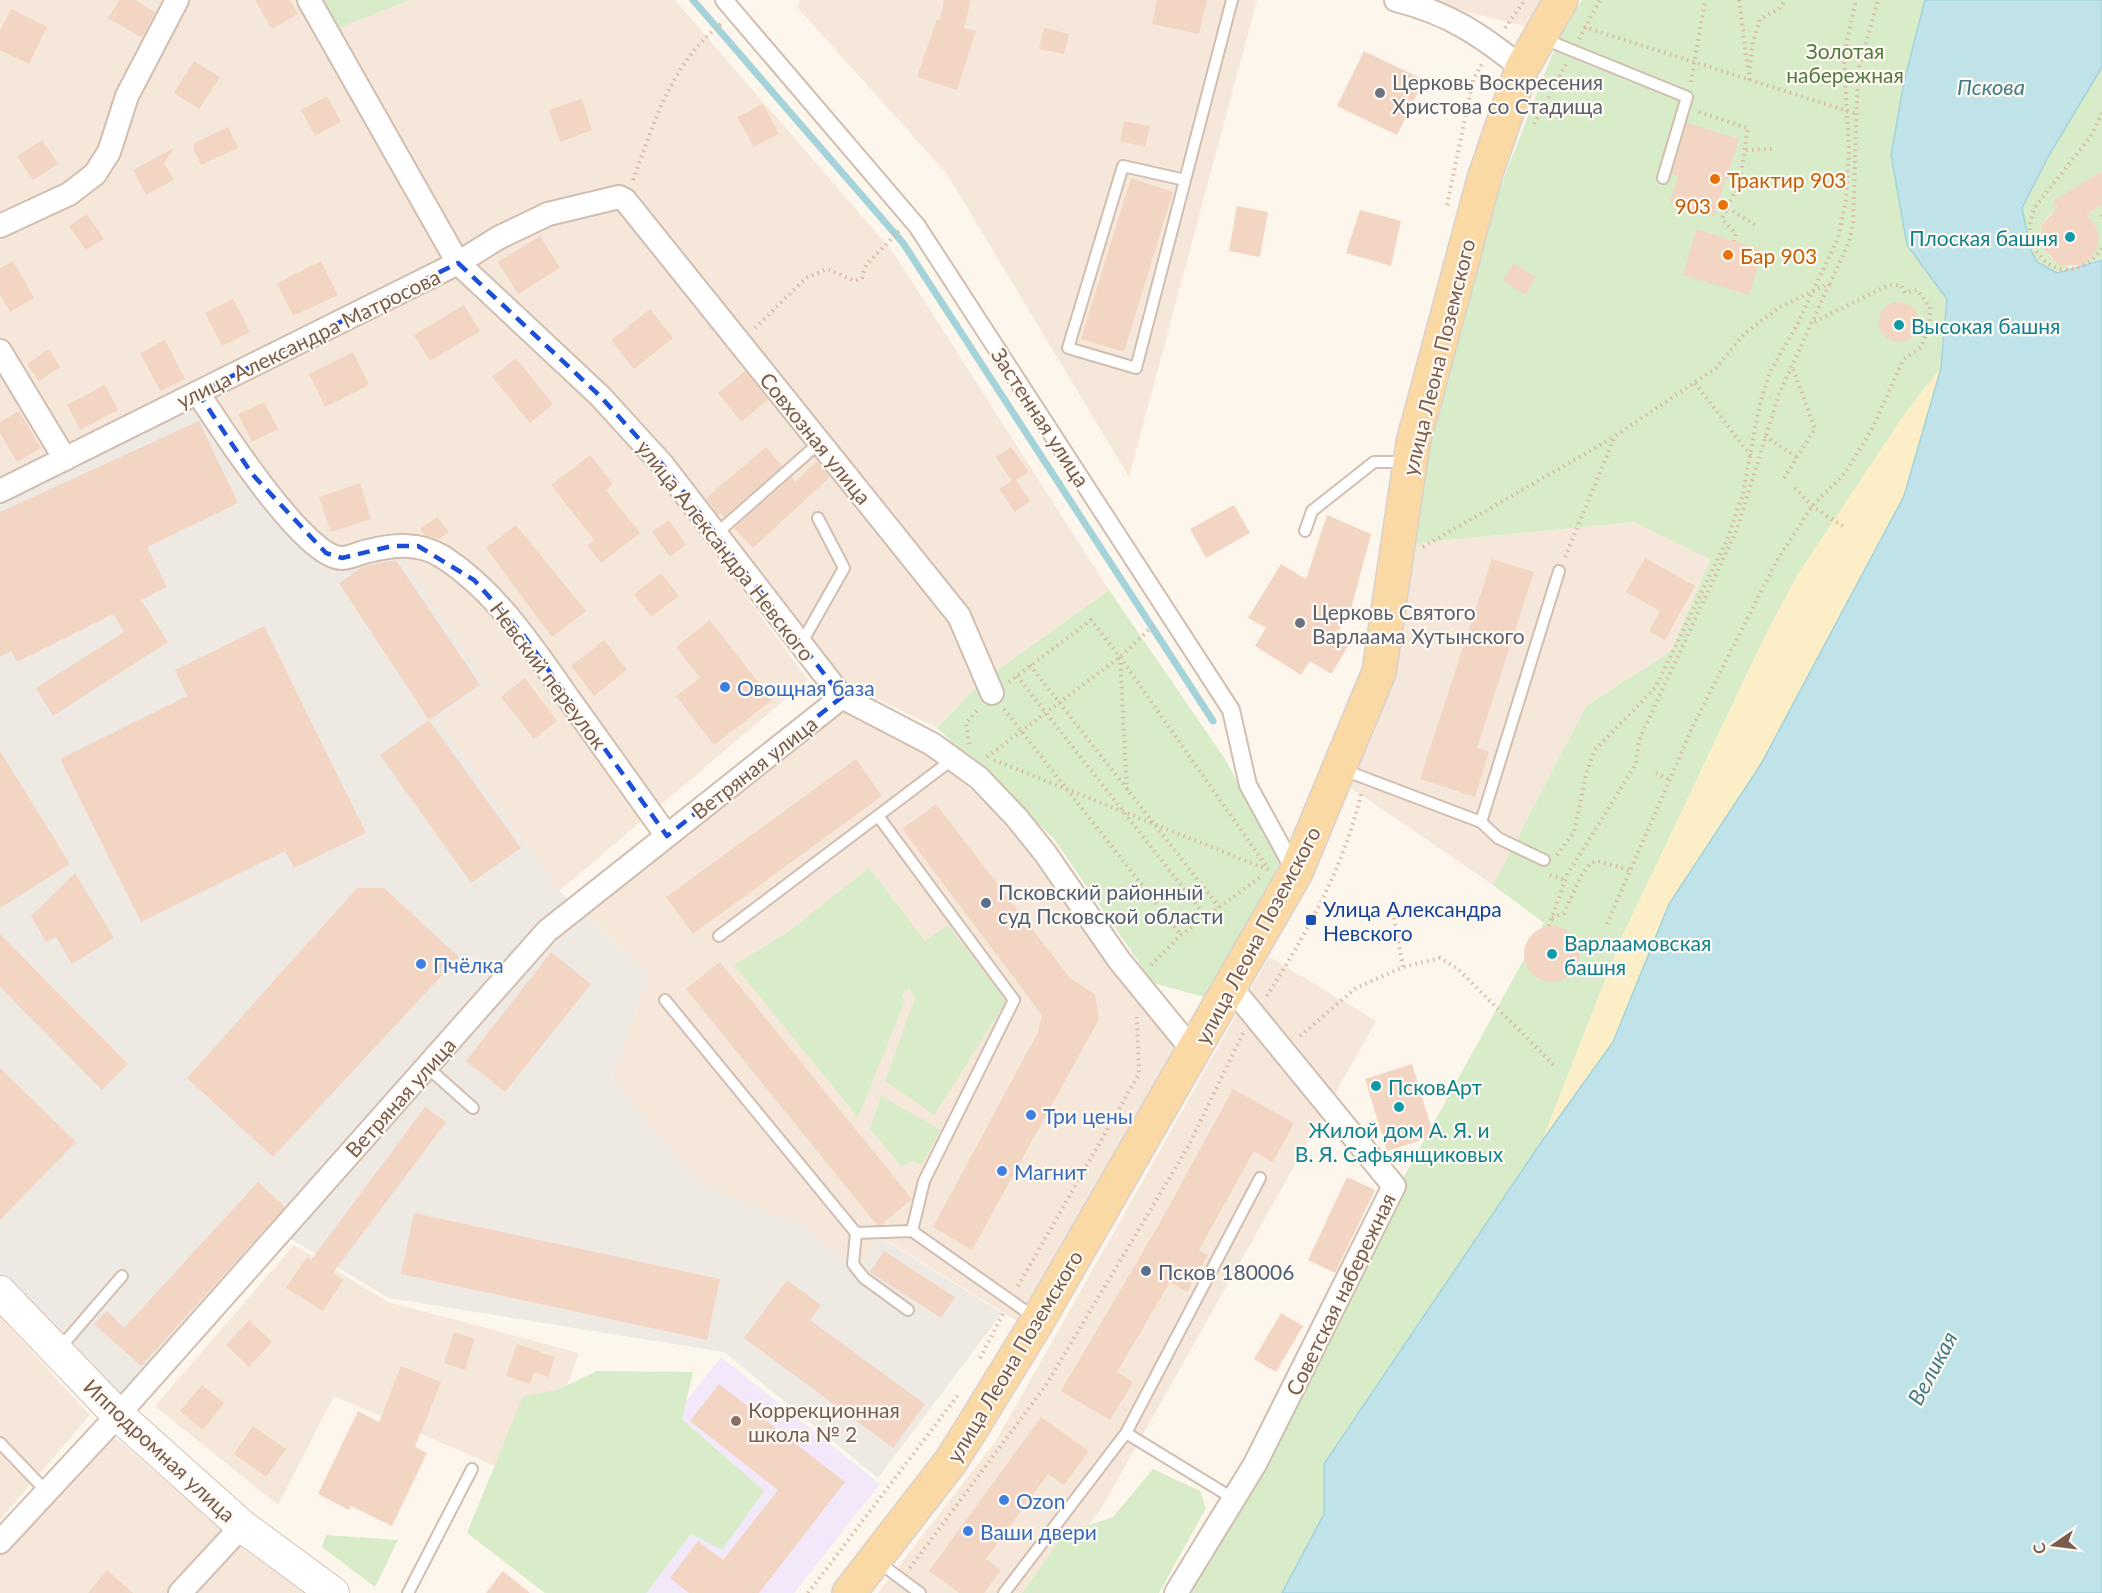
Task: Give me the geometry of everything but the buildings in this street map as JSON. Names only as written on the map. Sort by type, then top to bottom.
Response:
[{"type":"main road","name":"улица Леона Поземского","points":[[849,1593],[951,1461],[1038,1320],[1231,987],[1284,866],[1353,773],[1379,672],[1410,462],[1484,179],[1522,68],[1561,0]]},
{"type":"main road","name":"Ипподромная улица","points":[[0,1292],[118,1415],[242,1526],[333,1593]]},
{"type":"street","points":[[0,226],[69,194],[95,174],[109,152],[127,96],[177,0]]},
{"type":"street","name":"улица Александра Невского","points":[[309,0],[458,264],[600,396],[662,464],[842,697],[932,744],[961,755],[1023,826],[1135,980],[1194,1052]]},
{"type":"street","name":"Застенная улица","points":[[724,0],[917,226],[1231,710],[1248,785],[1284,866]]},
{"type":"street","points":[[1396,0],[1432,4],[1494,45],[1522,68]]},
{"type":"street","name":"улица Александра Матросова","points":[[0,491],[458,264],[498,238],[548,214],[622,198]]},
{"type":"street","name":"Совхозная улица","points":[[622,198],[958,616],[992,693]]},
{"type":"street","points":[[0,351],[65,459]]},
{"type":"street","name":"Невский переулок","points":[[198,393],[252,474],[311,541],[326,553],[342,558],[392,546],[418,546],[441,556],[474,580],[522,633],[667,836]]},
{"type":"street","name":"Ветряная улица","points":[[0,1542],[118,1415],[548,931],[842,697]]},
{"type":"street","name":"Советская набережная","points":[[1176,1593],[1255,1464],[1394,1186],[1231,987]]},
{"type":"street","points":[[180,1593],[242,1526]]},
{"type":"lane","points":[[1185,180],[1123,166],[1068,348],[1136,368],[1232,0]]},
{"type":"lane","points":[[1538,37],[1574,50],[1685,102],[1663,178]]},
{"type":"lane","points":[[716,534],[819,443]]},
{"type":"lane","points":[[1305,531],[1312,511],[1374,462],[1410,462]]},
{"type":"lane","points":[[801,644],[844,568],[818,518]]},
{"type":"lane","points":[[1481,822],[1559,571]]},
{"type":"lane","points":[[719,936],[961,755]]},
{"type":"lane","points":[[1353,773],[1481,822],[1498,838],[1544,860]]},
{"type":"lane","points":[[878,816],[1014,1000],[924,1181],[912,1231]]},
{"type":"lane","points":[[665,1000],[856,1233],[853,1264],[864,1278],[908,1310]]},
{"type":"lane","points":[[427,1067],[473,1108]]},
{"type":"lane","points":[[1004,1593],[1126,1433],[1260,1178]]},
{"type":"lane","points":[[856,1233],[912,1231],[1038,1320]]},
{"type":"lane","points":[[57,1352],[122,1276]]},
{"type":"lane","points":[[1126,1433],[1234,1499]]},
{"type":"lane","points":[[0,1443],[47,1492]]},
{"type":"lane","points":[[411,1592],[472,1469]]},
{"type":"lane","points":[[875,1559],[920,1593]]},
{"type":"path","points":[[1494,45],[1525,0]]},
{"type":"path","points":[[1533,126],[1600,0]]},
{"type":"path","points":[[1705,0],[1696,62],[1685,102],[1748,128],[1740,180],[1722,219],[1736,234],[1734,242]]},
{"type":"path","points":[[1739,0],[1749,80]]},
{"type":"path","points":[[1749,80],[1752,45],[1760,19],[1779,9],[1785,0]]},
{"type":"path","points":[[1544,860],[1557,856],[1574,832],[1586,775],[1594,751],[1655,687],[1669,663],[1727,540],[1743,493],[1760,403],[1770,372],[1796,327],[1838,238],[1846,200],[1849,151],[1844,56],[1856,0]]},
{"type":"path","points":[[1549,926],[1565,880],[1636,764],[1639,741],[1737,529],[1779,394],[1849,242],[1853,222],[1858,71],[1878,0]]},
{"type":"path","points":[[622,198],[675,74],[705,37],[724,21]]},
{"type":"path","points":[[1584,27],[1846,113],[1857,114]]},
{"type":"path","points":[[2102,113],[2094,129],[2036,207],[2030,219],[2035,249],[2053,268],[2069,270],[2092,262],[2102,248]]},
{"type":"path","points":[[2094,129],[2102,129]]},
{"type":"path","points":[[1746,150],[1773,149]]},
{"type":"path","points":[[1727,176],[1765,189]]},
{"type":"path","points":[[1728,208],[1758,227]]},
{"type":"path","points":[[740,344],[806,278],[827,269],[855,282],[862,278],[866,265],[892,239]]},
{"type":"path","points":[[1395,564],[1615,436],[1716,368],[1743,334],[1780,307],[1830,283]]},
{"type":"path","points":[[1607,924],[1632,871],[1669,779],[1744,622],[1776,562],[1812,506],[1845,473],[1873,427],[1903,360],[1921,347],[1929,327],[1929,307],[1917,290],[1905,293],[1900,285],[1889,285],[1812,323]]},
{"type":"path","points":[[1784,478],[1815,429],[1792,366]]},
{"type":"path","points":[[1695,383],[1751,457]]},
{"type":"path","points":[[1559,571],[1615,436]]},
{"type":"path","points":[[1765,436],[1796,458]]},
{"type":"path","points":[[1796,488],[1812,506],[1844,527]]},
{"type":"path","points":[[1090,620],[1284,866],[1152,823],[986,757],[961,755],[966,723],[992,693],[1090,620]]},
{"type":"path","points":[[986,757],[1120,657],[1152,627]]},
{"type":"path","points":[[1120,657],[1127,792]]},
{"type":"path","points":[[1030,665],[1219,907]]},
{"type":"path","points":[[1017,676],[1206,916]]},
{"type":"path","points":[[992,693],[1181,935]]},
{"type":"path","points":[[1636,764],[1644,768]]},
{"type":"path","points":[[901,1579],[1046,1385],[1188,1147],[1236,1044],[1298,946],[1323,897],[1354,822],[1361,794],[1353,773]]},
{"type":"path","points":[[1656,773],[1669,779]]},
{"type":"path","points":[[1361,794],[1371,797]]},
{"type":"path","points":[[1551,919],[1564,913],[1582,874],[1591,863],[1598,861],[1632,871]]},
{"type":"path","points":[[976,1366],[1010,1300],[1139,1074],[1135,980],[1181,935],[1219,907],[1284,866]]},
{"type":"path","points":[[1546,876],[1553,874],[1565,880]]},
{"type":"path","points":[[1394,918],[1403,967]]},
{"type":"path","points":[[1284,1051],[1331,1007],[1356,988],[1403,967],[1440,958],[1458,969],[1554,1065]]},
{"type":"path","points":[[808,1593],[964,1385]]},
{"type":"highlighted area","points":[[458,263],[600,396],[662,464],[842,697],[667,836],[522,633],[474,580],[418,546],[392,546],[342,558],[326,553],[252,474],[198,393]]},
{"type":"shaded area","points":[[0,0],[299,0],[448,261],[67,445],[0,336]]},
{"type":"shaded area","points":[[410,0],[675,0],[893,252],[1109,590],[982,681],[937,728],[839,680],[655,436],[458,246],[336,29]]},
{"type":"shaded area","points":[[800,0],[1257,0],[1129,477],[947,174],[798,8]]},
{"type":"shaded area","points":[[1418,0],[1556,0],[1541,30]]},
{"type":"shaded area","points":[[455,277],[637,449],[808,680],[559,891],[437,720],[390,542],[339,573],[234,475],[194,400]]},
{"type":"shaded area","points":[[0,362],[55,453],[0,481]]},
{"type":"shaded area","points":[[194,400],[234,475],[339,572],[391,542],[487,684],[437,720],[559,891],[649,975],[611,1079],[703,1186],[800,1225],[857,1270],[880,1237],[1002,1313],[878,1478],[724,1352],[389,1298],[274,1229],[123,1400],[0,1273],[0,496]]},
{"type":"shaded area","points":[[1634,522],[1710,558],[1671,651],[1586,706],[1493,885],[1351,788],[1390,667],[1408,544]]},
{"type":"shaded area","points":[[845,703],[931,751],[1010,827],[1111,969],[1179,1051],[1025,1326],[881,1237],[857,1270],[800,1225],[703,1186],[611,1079],[649,975],[582,912]]},
{"type":"shaded area","points":[[1269,957],[1376,1021],[1102,1507],[1039,1593],[878,1593],[996,1441]]},
{"type":"shaded area","points":[[294,1245],[388,1302],[579,1353],[532,1482],[334,1396],[278,1505],[155,1406]]},
{"type":"shaded area","points":[[0,1317],[90,1415],[0,1520]]},
{"type":"shaded area","name":"Коррекционная школа № 2","points":[[721,1357],[880,1484],[794,1593],[630,1593],[571,1547]]},
{"type":"shaded area","points":[[111,1434],[246,1551],[305,1593],[0,1593],[0,1554]]},
{"type":"green space","points":[[320,0],[410,0],[336,29]]},
{"type":"green space","name":"Золотая набережная","points":[[1582,0],[1925,0],[1904,82],[1891,155],[1907,245],[1947,299],[1941,368],[1906,412],[1797,576],[1766,634],[1622,937],[1542,1141],[1324,1463],[1324,1514],[1282,1593],[1174,1593],[1544,923],[1493,885],[1586,706],[1671,651],[1710,559],[1634,522],[1408,544],[1426,433],[1473,257],[1561,32]]},
{"type":"green space","points":[[2102,67],[2102,171],[2054,201],[2057,209],[2046,218],[2041,230],[2046,252],[2057,262],[2071,267],[2056,273],[2037,262],[2030,250],[2022,208],[2048,157]]},
{"type":"green space","points":[[2102,204],[2102,259],[2081,265],[2093,254],[2097,241],[2095,228],[2087,214]]},
{"type":"green space","points":[[1109,590],[1225,759],[1287,873],[1212,999],[1153,983],[1054,839],[937,728],[982,681]]},
{"type":"green space","points":[[869,868],[925,941],[948,925],[1006,1002],[934,1115],[885,1081],[915,998],[910,988],[902,995],[905,1001],[858,1117],[734,965],[788,932]]},
{"type":"green space","points":[[881,1096],[941,1130],[922,1164],[911,1161],[902,1167],[870,1129]]},
{"type":"green space","points":[[597,1371],[693,1372],[682,1419],[764,1491],[722,1550],[691,1534],[646,1593],[545,1593],[467,1533],[523,1396],[557,1390]]},
{"type":"green space","points":[[1153,1469],[1200,1491],[1206,1508],[1159,1593],[1022,1593],[1065,1533],[1113,1517]]},
{"type":"green space","points":[[326,1535],[398,1540],[375,1587],[322,1547]]},
{"type":"sand","points":[[1941,368],[1904,496],[1761,764],[1669,904],[1613,1042],[1542,1141],[1622,937],[1766,634],[1797,576],[1906,412]]},
{"type":"water","points":[[1925,0],[2102,0],[2102,67],[2048,157],[2022,208],[2031,250],[2037,262],[2057,273],[2102,260],[2102,1593],[1282,1593],[1324,1514],[1324,1464],[1542,1141],[1613,1042],[1669,904],[1761,764],[1904,496],[1941,368],[1947,299],[1907,245],[1891,155],[1904,82]]},
{"type":"waterway","points":[[693,0],[903,243],[1213,721]]},
{"type":"place","name":"Церковь Воскресения Христова со Стадища","points":[[1380,93]]},
{"type":"place","name":"Трактир 903","points":[[1715,179]]},
{"type":"place","name":"903","points":[[1723,205]]},
{"type":"place","name":"Плоская башня","points":[[2070,237]]},
{"type":"place","name":"Бар 903","points":[[1728,255]]},
{"type":"place","name":"Высокая башня","points":[[1899,325]]},
{"type":"place","name":"Церковь Святого Варлаама Хутынского","points":[[1300,623]]},
{"type":"place","name":"Овощная база","points":[[725,687]]},
{"type":"place","name":"Псковский районный суд Псковской области","points":[[986,903]]},
{"type":"place","name":"Улица Александра Невского","points":[[1311,920]]},
{"type":"place","name":"Варлаамовская башня","points":[[1552,954]]},
{"type":"place","name":"Пчёлка","points":[[421,964]]},
{"type":"place","name":"ПсковАрт","points":[[1376,1086]]},
{"type":"place","name":"Жилой дом А. Я. и В. Я. Сафьянщиковых","points":[[1399,1107]]},
{"type":"place","name":"Три цены","points":[[1031,1115]]},
{"type":"place","name":"Магнит","points":[[1002,1171]]},
{"type":"place","name":"Псков 180006","points":[[1146,1271]]},
{"type":"place","name":"Коррекционная школа № 2","points":[[736,1421]]},
{"type":"place","name":"Ozon","points":[[1004,1500]]},
{"type":"place","name":"Ваши двери","points":[[968,1531]]},
{"type":"water label","name":"Пскова","points":[[1991,86]]},
{"type":"water label","name":"Великая","points":[[1932,1368]]}]
